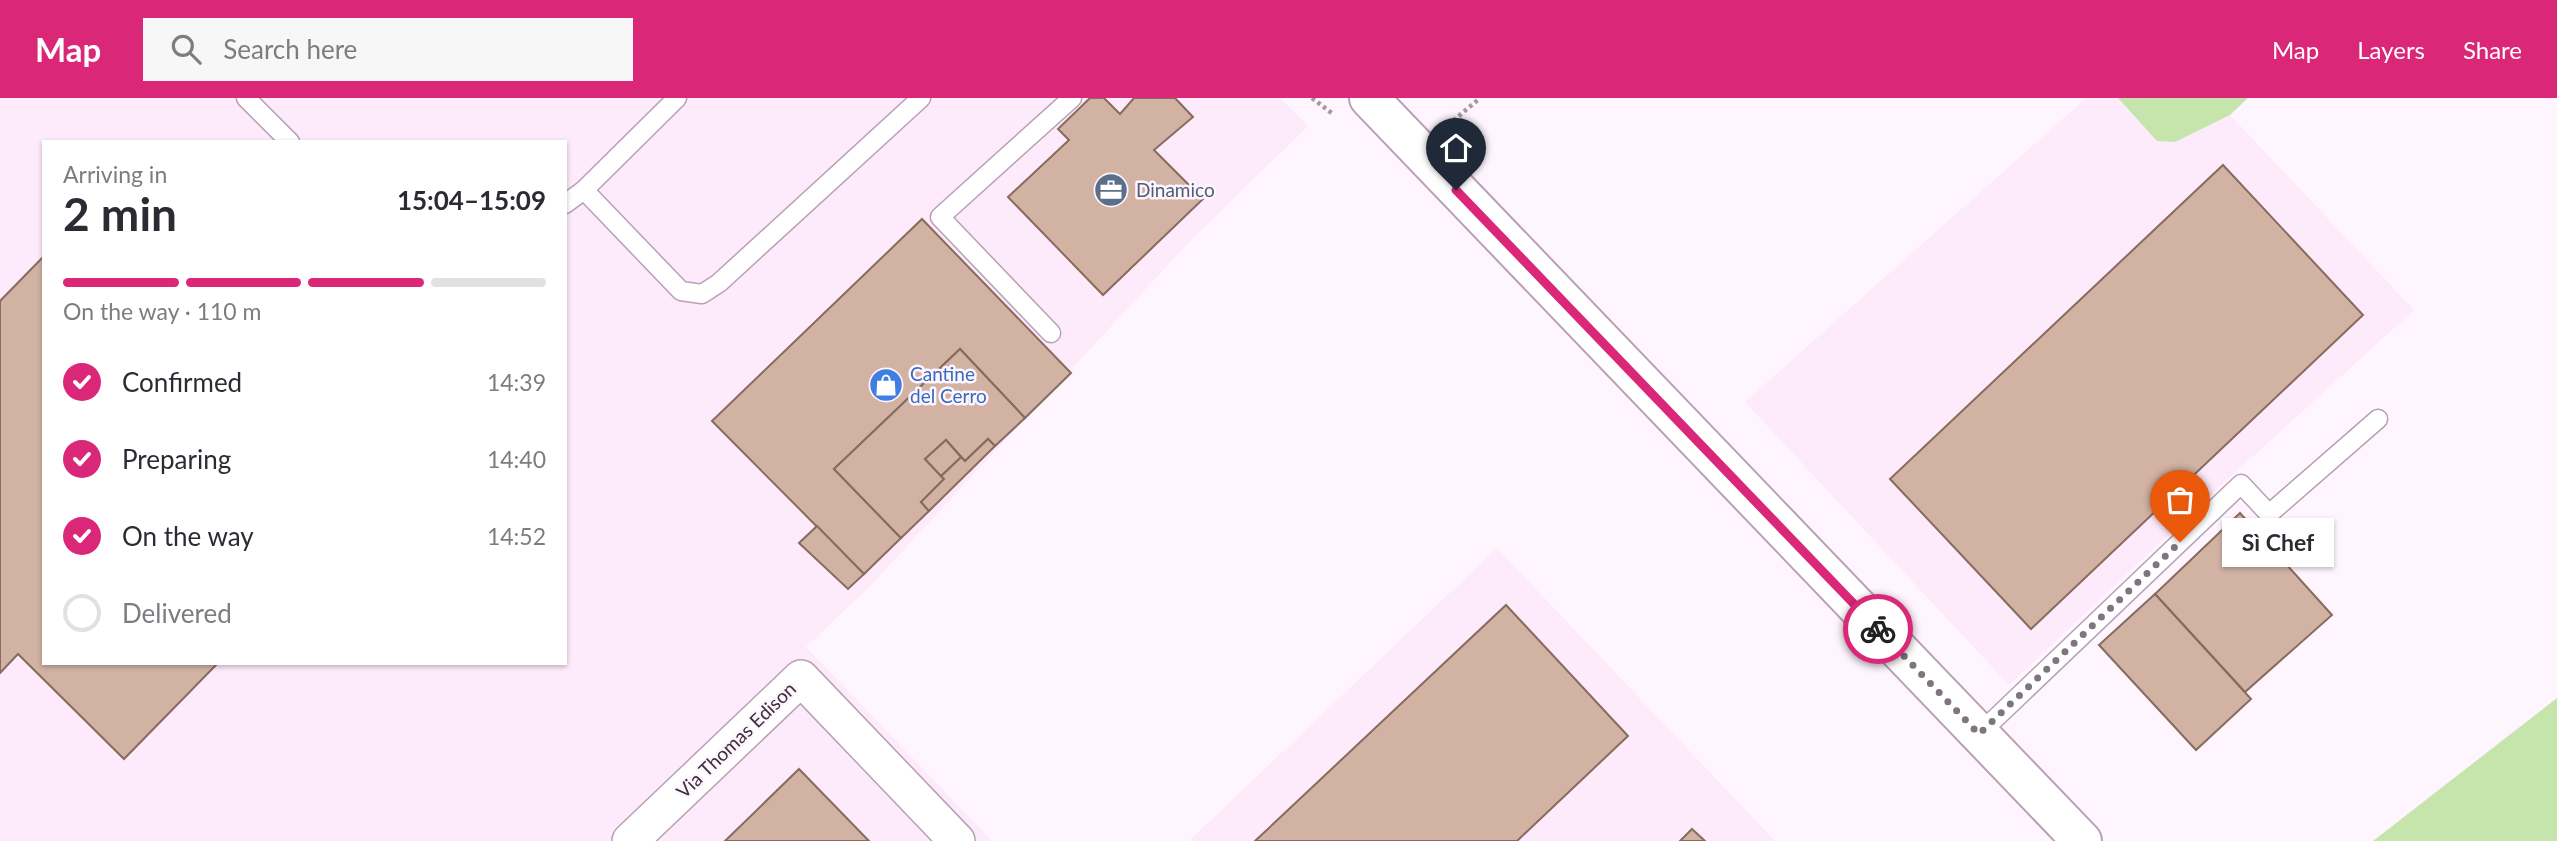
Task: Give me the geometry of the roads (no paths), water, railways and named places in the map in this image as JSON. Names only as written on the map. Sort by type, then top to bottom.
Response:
[{"type":"main road","points":[[1369,98],[2082,841]]},
{"type":"street","name":"Via Thomas Edison","points":[[630,841],[801,678],[957,841]]},
{"type":"lane","points":[[246,98],[288,140]]},
{"type":"lane","points":[[567,203],[584,190],[677,98]]},
{"type":"lane","points":[[584,190],[681,291],[702,294],[719,283],[921,98]]},
{"type":"lane","points":[[1051,333],[940,217],[1072,98]]},
{"type":"lane","points":[[1979,734],[2241,484],[2269,513],[2378,419]]},
{"type":"place","name":"Dinamico","points":[[1111,190]]},
{"type":"place","name":"Cantine del Cerro","points":[[886,385]]},
{"type":"place","name":"Sì Chef","points":[[2180,542]]}]
